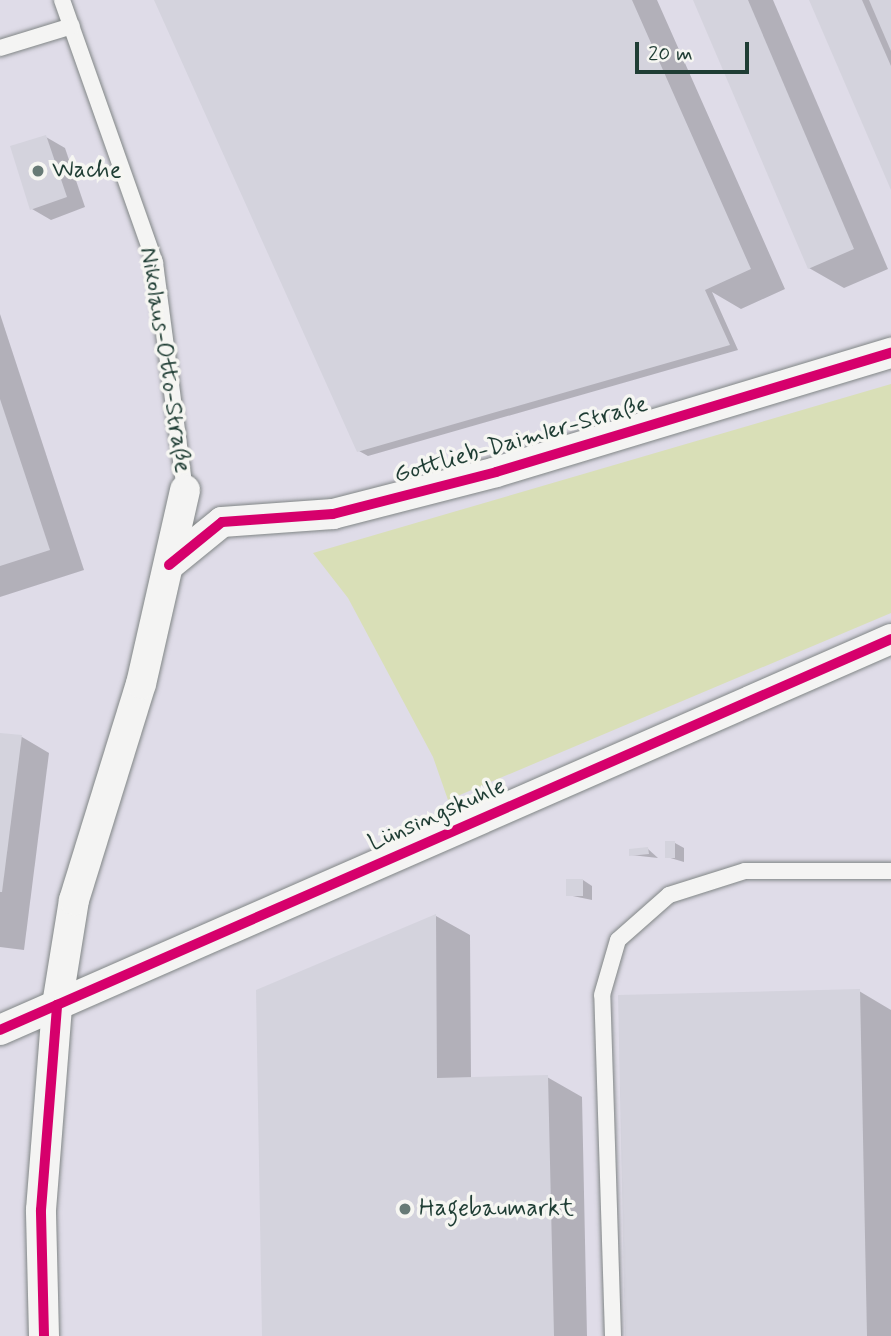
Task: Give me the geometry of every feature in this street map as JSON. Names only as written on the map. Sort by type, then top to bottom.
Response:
[{"type":"street","name":"Gottlieb-Daimler-Straße","points":[[169,565],[222,522],[370,504],[891,353]]},
{"type":"street","name":"Nikolaus-Otto-Straße","points":[[169,565],[185,490]]},
{"type":"street","points":[[44,1336],[41,1210],[57,1005],[74,900],[141,684],[169,565]]},
{"type":"street","name":"Lünsingskuhle","points":[[0,1030],[891,639]]},
{"type":"lane","name":"Nikolaus-Otto-Straße","points":[[62,0],[155,263],[185,490]]},
{"type":"lane","points":[[0,48],[72,26]]},
{"type":"lane","points":[[613,1336],[603,995],[618,940],[669,895],[745,871],[891,871]]},
{"type":"shaded area","points":[[0,0],[891,0],[891,1336],[0,1336]]},
{"type":"green space","points":[[891,384],[891,613],[448,800],[433,757],[348,598],[313,553]]},
{"type":"building","points":[[154,0],[632,0],[751,269],[705,290],[730,345],[357,452]]},
{"type":"building","points":[[693,0],[748,0],[854,249],[808,269]]},
{"type":"building","points":[[809,0],[862,0],[891,66],[891,190]]},
{"type":"building","points":[[869,0],[891,0],[891,51]]},
{"type":"building","name":"Wache","points":[[46,135],[67,197],[30,210],[10,146]]},
{"type":"building","points":[[0,399],[50,550],[0,566]]},
{"type":"building","points":[[0,733],[22,735],[2,892],[0,892]]},
{"type":"building","points":[[665,841],[675,841],[675,858],[665,858]]},
{"type":"building","points":[[648,847],[649,854],[629,856],[629,849]]},
{"type":"building","points":[[566,879],[583,879],[583,896],[566,896]]},
{"type":"building","name":"Hagebaumarkt","points":[[436,914],[437,1078],[548,1075],[554,1336],[262,1336],[256,990]]},
{"type":"building","points":[[860,989],[867,1336],[625,1336],[618,995]]},
{"type":"cycle path","points":[[169,565],[222,522],[333,514],[496,472],[891,353]]},
{"type":"cycle path","points":[[0,1030],[891,639]]},
{"type":"cycle path","points":[[44,1336],[41,1210],[57,1005]]},
{"type":"place","name":"Wache","points":[[38,171]]},
{"type":"place","name":"Hagebaumarkt","points":[[405,1209]]}]
